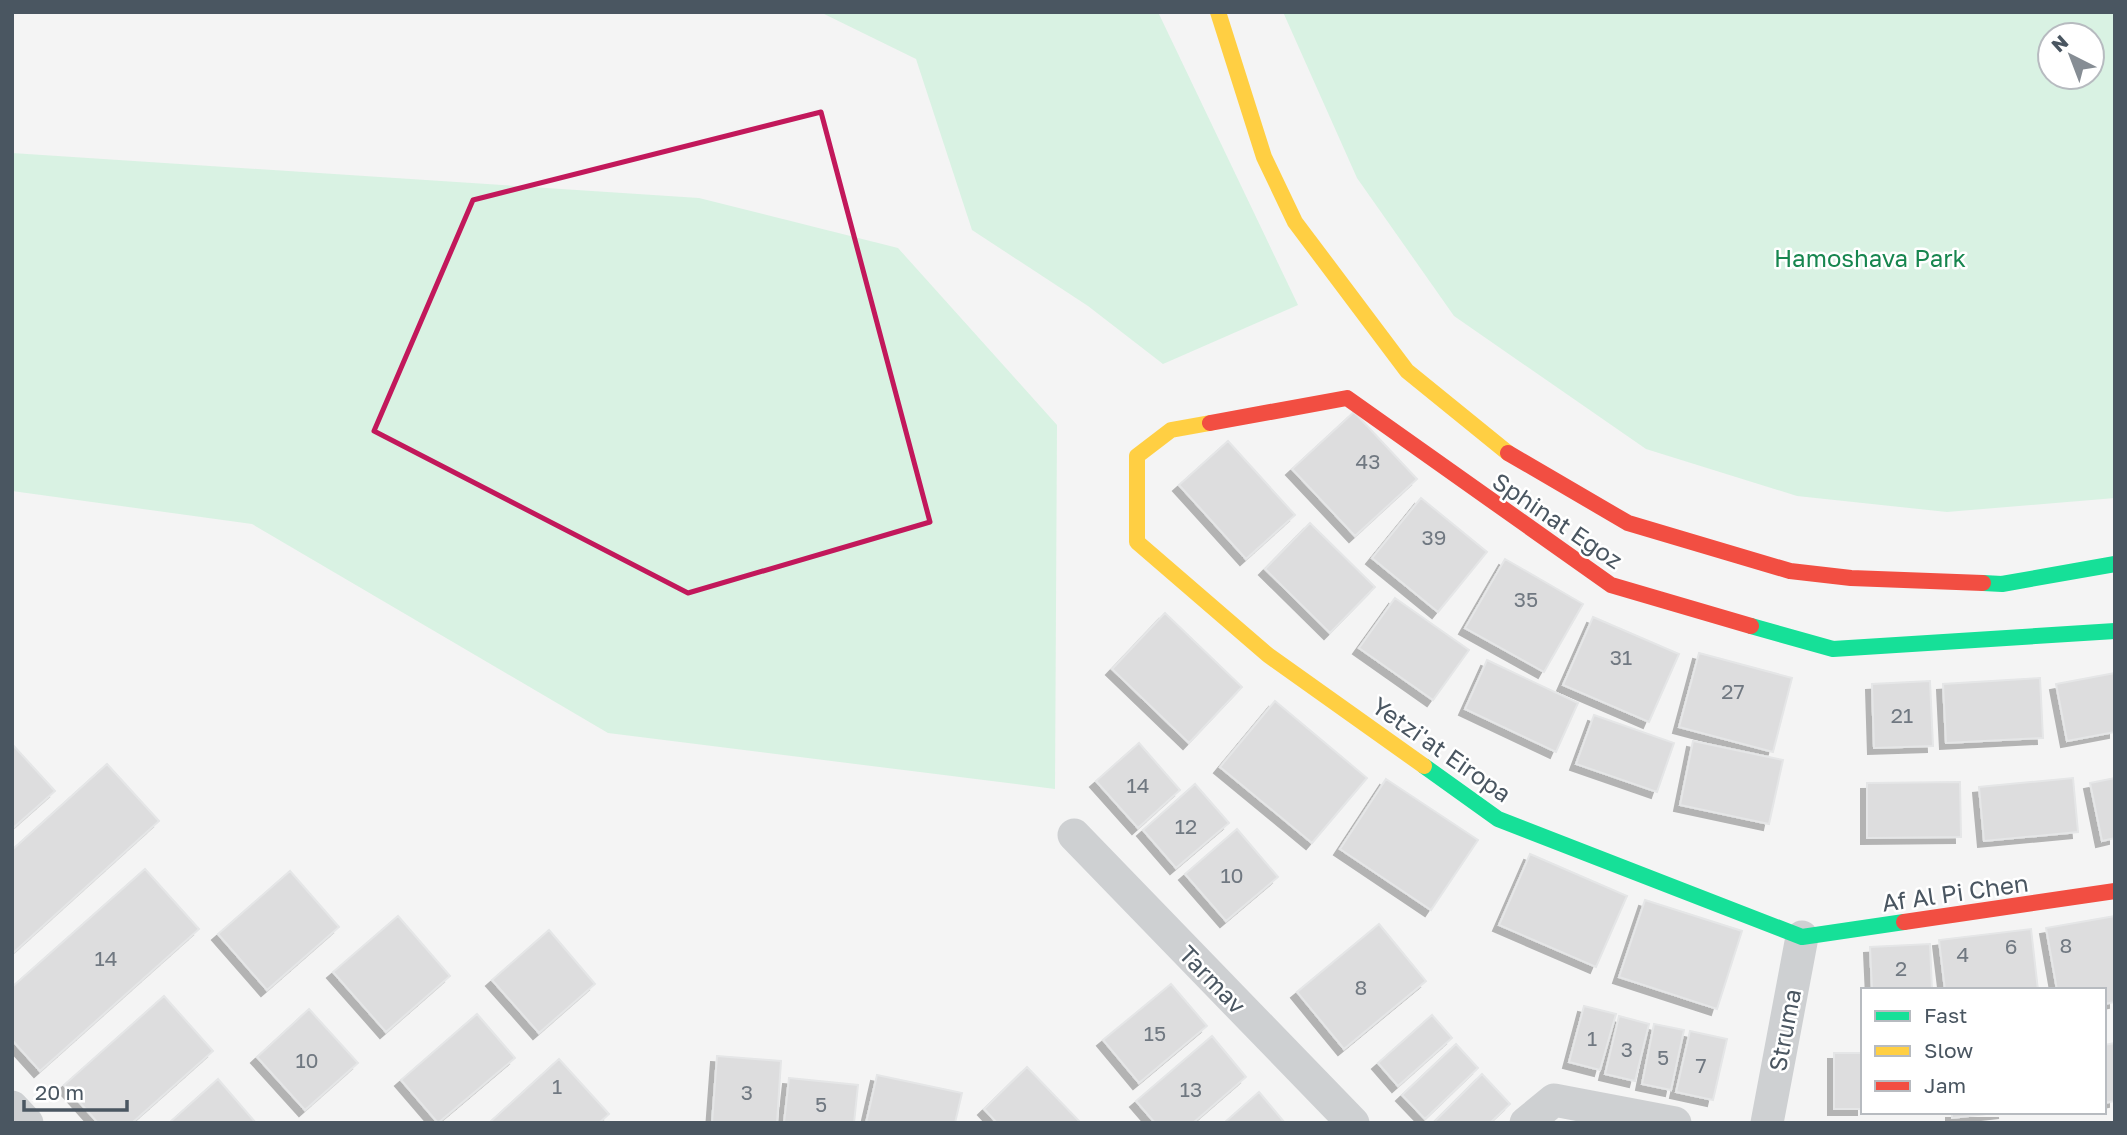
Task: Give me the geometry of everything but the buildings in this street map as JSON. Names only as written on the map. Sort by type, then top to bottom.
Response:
[{"type":"street","points":[[1218,12],[1264,157],[1295,222],[1407,372],[1515,458],[1628,523],[1790,571],[1851,578],[2002,584],[2115,564]]},
{"type":"street","name":"Sphinat Egoz","points":[[1137,542],[1137,456],[1171,430],[1347,398],[1467,486],[1611,585],[1833,649],[2115,631]]},
{"type":"street","name":"Yetzi'at Eiropa","points":[[1137,542],[1268,655],[1498,818],[1802,937]]},
{"type":"street","name":"Tarmav","points":[[1074,835],[1353,1123]]},
{"type":"street","name":"Af Al Pi Chen","points":[[1802,937],[2115,891]]},
{"type":"street","name":"Struma","points":[[1767,1123],[1802,937]]},
{"type":"street","points":[[1526,1123],[1554,1100],[1675,1123]]},
{"type":"street","points":[[12,1107],[27,1123]]},
{"type":"highlighted area","points":[[821,112],[930,522],[688,593],[374,431],[473,200]]},
{"type":"green space","points":[[820,12],[1158,12],[1298,305],[1163,364],[1088,306],[972,230],[916,59]]},
{"type":"green space","name":"Hamoshava Park","points":[[1283,12],[2115,12],[2115,498],[1947,512],[1797,496],[1646,449],[1454,316],[1357,178]]},
{"type":"green space","points":[[12,153],[699,198],[898,248],[1057,425],[1055,789],[608,733],[252,524],[12,491]]},
{"type":"traffic: fast","points":[[1983,583],[2002,584],[2115,564]]},
{"type":"traffic: fast","points":[[1751,626],[1833,649],[2115,631]]},
{"type":"traffic: fast","points":[[1424,766],[1498,819],[1802,937],[1904,922]]},
{"type":"traffic: slow","points":[[1218,12],[1264,157],[1295,222],[1407,371],[1508,453]]},
{"type":"traffic: slow","points":[[1210,423],[1171,430],[1137,456],[1137,542],[1268,655],[1424,766]]},
{"type":"traffic: jam","points":[[1210,423],[1347,398],[1611,585],[1751,626]]},
{"type":"traffic: jam","points":[[1508,453],[1628,523],[1790,571],[1851,578],[1983,583]]},
{"type":"traffic: jam","points":[[1904,922],[2115,891]]}]
